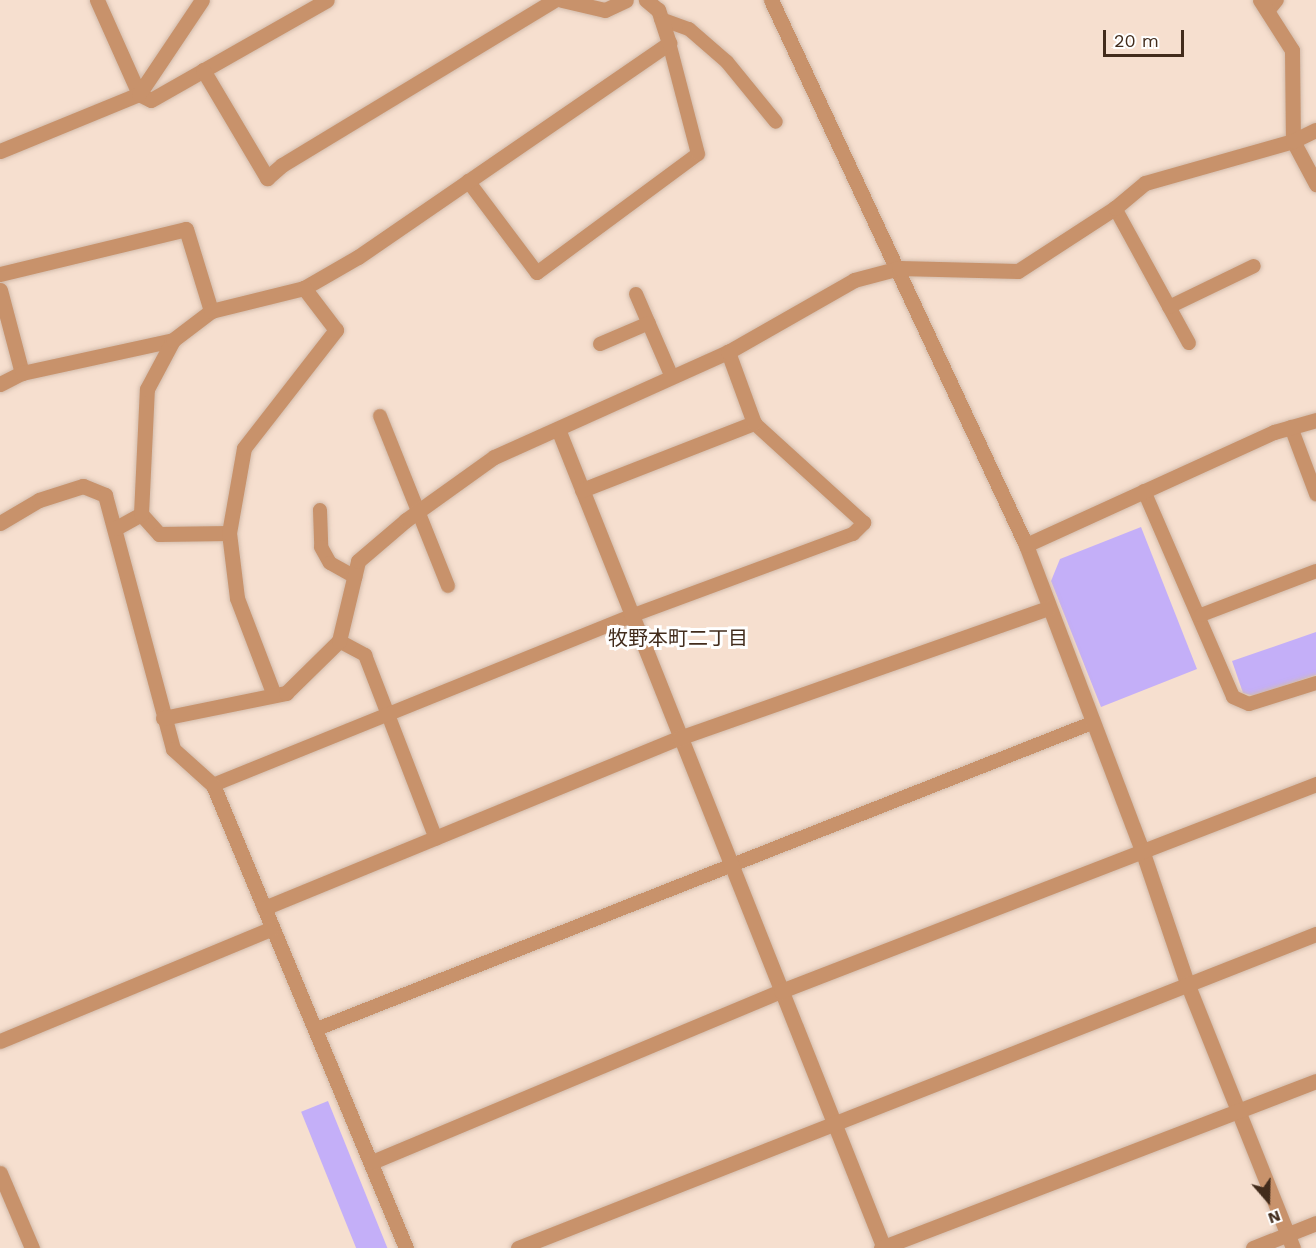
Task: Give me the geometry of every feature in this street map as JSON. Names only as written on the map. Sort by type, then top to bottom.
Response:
[{"type":"street","points":[[97,0],[139,94],[151,100],[327,0]]},
{"type":"street","points":[[0,151],[139,94],[202,0]]},
{"type":"street","points":[[203,70],[267,178],[282,165],[554,0]]},
{"type":"street","points":[[562,0],[605,10],[626,0]]},
{"type":"street","points":[[229,533],[159,534],[141,514],[147,389],[173,340],[210,311],[304,288],[358,257],[669,43],[658,10],[646,0]]},
{"type":"street","points":[[771,0],[1026,545],[1048,608],[1143,853],[1187,983],[1241,1111],[1290,1241]]},
{"type":"street","points":[[1268,4],[1292,50],[1293,141],[1316,184]]},
{"type":"street","points":[[163,718],[286,693],[339,641],[358,561],[418,512],[494,458],[728,352],[854,280],[898,268],[1018,271],[1115,208],[1145,183],[1293,141],[1316,130]]},
{"type":"street","points":[[0,274],[186,229],[210,311]]},
{"type":"street","points":[[274,695],[237,598],[229,533],[244,448],[336,330],[304,288]]},
{"type":"street","points":[[0,290],[22,373]]},
{"type":"street","points":[[0,384],[22,373],[173,340]]},
{"type":"street","points":[[582,490],[754,423],[728,352]]},
{"type":"street","points":[[1026,545],[1291,427],[1316,420]]},
{"type":"street","points":[[558,429],[883,1248],[1316,1081]]},
{"type":"street","points":[[0,523],[39,500],[83,486],[105,495],[116,528],[163,718],[173,749],[213,785],[271,929],[317,1029],[406,1248]]},
{"type":"street","points":[[116,528],[141,514]]},
{"type":"street","points":[[264,908],[680,738],[1048,608]]},
{"type":"street","points":[[372,1162],[781,991],[1143,853],[1316,784]]},
{"type":"street","points":[[0,1041],[271,929]]},
{"type":"street","points":[[518,1248],[1316,934]]},
{"type":"street","points":[[0,1173],[3,1192],[32,1248]]},
{"type":"street","points":[[1252,1248],[1290,1241],[1316,1223]]},
{"type":"lane","points":[[661,19],[688,29],[727,62],[776,122]]},
{"type":"lane","points":[[468,181],[537,273],[698,154],[669,43]]},
{"type":"lane","points":[[1115,208],[1189,343]]},
{"type":"lane","points":[[1169,307],[1254,266]]},
{"type":"lane","points":[[636,294],[672,377]]},
{"type":"lane","points":[[600,344],[649,322]]},
{"type":"lane","points":[[380,416],[448,585]]},
{"type":"lane","points":[[213,785],[631,616],[853,534],[864,523],[754,423]]},
{"type":"lane","points":[[1291,427],[1316,494]]},
{"type":"lane","points":[[1144,491],[1201,615],[1233,697],[1249,704],[1316,683]]},
{"type":"lane","points":[[320,510],[321,547],[330,563],[354,577]]},
{"type":"lane","points":[[1201,615],[1316,571]]},
{"type":"lane","points":[[339,641],[365,655],[436,839]]},
{"type":"lane","points":[[317,1029],[1092,723]]},
{"type":"shaded area","points":[[1141,527],[1197,669],[1101,707],[1051,581],[1060,559]]},
{"type":"shaded area","points":[[1316,632],[1316,675],[1254,696],[1243,693],[1232,661]]},
{"type":"shaded area","points":[[328,1101],[387,1248],[356,1248],[301,1112]]},
{"type":"district","name":"牧野本町二丁目","points":[[678,638]]}]
